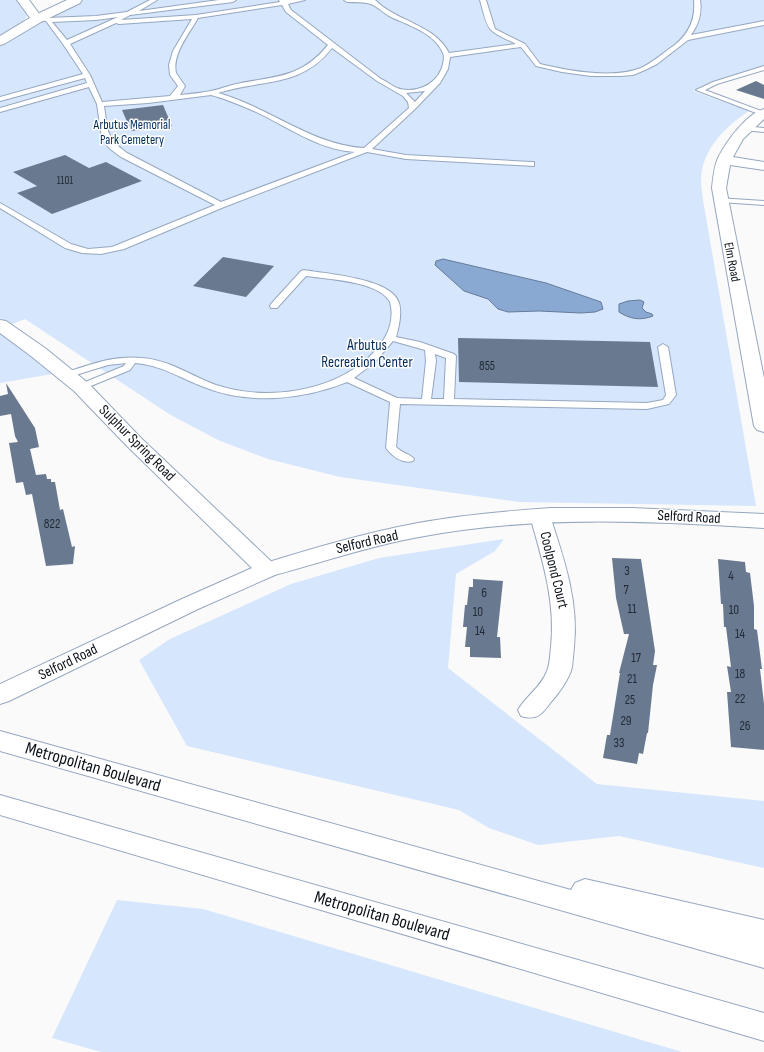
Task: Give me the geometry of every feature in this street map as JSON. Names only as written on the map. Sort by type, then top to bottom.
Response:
[{"type":"main road","points":[[23,0],[42,19]]},
{"type":"main road","points":[[0,41],[76,0]]},
{"type":"main road","name":"Sulphur Spring Road","points":[[0,325],[38,352],[74,381],[134,442],[267,570]]},
{"type":"main road","name":"Selford Road","points":[[0,695],[190,604],[267,570],[330,551],[390,536],[439,526],[540,516],[588,514],[645,515],[764,521]]},
{"type":"main road","name":"Metropolitan Boulevard","points":[[0,741],[274,819],[764,955]]},
{"type":"main road","name":"Metropolitan Boulevard","points":[[0,806],[764,1027]]},
{"type":"main road","points":[[0,812],[171,855]]},
{"type":"main road","points":[[274,819],[764,932]]},
{"type":"street","name":"Elm Road","points":[[763,113],[746,128],[729,149],[724,160],[720,179],[720,200],[764,426]]},
{"type":"street","points":[[724,160],[764,166]]},
{"type":"street","name":"Coolpond Court","points":[[530,710],[548,691],[560,670],[565,618],[558,577],[540,516]]},
{"type":"lane","points":[[66,43],[111,23],[154,0]]},
{"type":"lane","points":[[42,19],[96,18],[233,0]]},
{"type":"lane","points":[[111,23],[196,17],[283,1],[302,0]]},
{"type":"lane","points":[[0,205],[79,252],[104,253],[221,205],[366,150],[413,108],[434,85],[444,71],[447,64],[447,55],[436,40],[425,31],[412,23],[388,13],[372,1],[347,0]]},
{"type":"lane","points":[[483,0],[490,26],[493,30],[523,45],[527,49],[533,62],[538,65],[590,74],[618,75],[643,70],[688,38],[764,23]]},
{"type":"lane","points":[[688,38],[698,16],[697,0]]},
{"type":"lane","points":[[283,1],[288,11],[379,80],[398,90],[411,101],[413,108]]},
{"type":"lane","points":[[196,17],[172,61],[172,70],[175,78],[182,86],[225,97],[257,110],[316,140],[347,149],[366,150],[406,157],[531,164]]},
{"type":"lane","points":[[42,19],[66,43],[87,75],[100,104],[106,138],[112,146],[124,155],[221,205]]},
{"type":"lane","points":[[100,104],[142,102],[211,93],[220,89],[253,84],[300,72],[311,67],[320,60],[332,44]]},
{"type":"lane","points":[[447,55],[523,45]]},
{"type":"lane","points":[[763,113],[699,90],[715,83],[764,68]]},
{"type":"lane","points":[[0,99],[87,75]]},
{"type":"lane","points":[[0,110],[91,84]]},
{"type":"lane","points":[[398,90],[419,89],[434,85]]},
{"type":"lane","points":[[172,98],[177,94],[182,86]]},
{"type":"lane","points":[[746,128],[764,130]]},
{"type":"lane","points":[[720,200],[764,203]]},
{"type":"lane","points":[[74,381],[113,360],[146,361],[181,371],[212,387],[234,393],[278,395],[304,392],[347,378],[363,368],[390,338],[395,322],[396,305],[390,296],[377,288],[356,282],[304,273],[274,306]]},
{"type":"lane","points":[[390,338],[417,344],[451,356],[449,402]]},
{"type":"lane","points":[[347,378],[395,401],[647,406],[666,402],[671,395],[663,348]]},
{"type":"lane","points":[[426,402],[431,361],[430,349]]},
{"type":"lane","points":[[74,381],[127,368],[132,361]]},
{"type":"lane","points":[[395,401],[391,448],[398,455],[409,459]]},
{"type":"green space","points":[[0,0],[17,0],[25,9],[27,16],[23,22],[0,35]]},
{"type":"green space","points":[[82,0],[764,0],[764,66],[712,82],[693,91],[749,111],[724,131],[717,139],[706,157],[701,181],[756,506],[519,502],[340,477],[268,459],[218,440],[169,414],[25,319],[10,325],[0,318],[0,45],[37,23]]},
{"type":"green space","points":[[0,333],[34,358],[52,374],[0,383]]},
{"type":"green space","points":[[504,539],[495,551],[456,574],[448,668],[597,784],[764,801],[764,868],[619,836],[538,845],[489,828],[459,810],[187,746],[139,660],[170,639],[291,584],[379,558]]},
{"type":"green space","points":[[117,900],[203,909],[682,1052],[101,1052],[52,1038]]},
{"type":"water","points":[[443,259],[546,283],[601,302],[603,309],[595,312],[581,313],[539,311],[508,312],[498,309],[488,299],[464,291],[435,265],[436,261]]},
{"type":"water","points":[[640,300],[644,302],[642,308],[653,316],[635,318],[619,312],[619,304],[628,301]]},
{"type":"building","points":[[756,81],[764,85],[764,99],[736,90]]},
{"type":"building","points":[[163,105],[172,126],[131,131],[122,110]]},
{"type":"building","points":[[65,155],[89,168],[106,162],[142,181],[52,214],[17,193],[37,186],[13,172]]},
{"type":"building","points":[[223,257],[274,266],[246,297],[193,286]]},
{"type":"building","points":[[458,338],[650,342],[658,387],[459,382]]},
{"type":"building","points":[[6,383],[35,428],[39,447],[30,449],[36,475],[46,474],[47,479],[51,479],[51,482],[55,482],[60,510],[63,509],[72,547],[75,546],[73,564],[46,566],[32,494],[26,495],[23,482],[16,483],[9,443],[18,442],[15,436],[11,414],[0,416],[0,396],[8,394]]},
{"type":"building","points":[[612,558],[641,559],[655,651],[653,665],[657,665],[653,685],[648,733],[643,754],[639,753],[637,764],[603,758],[607,735],[610,735],[619,673],[629,634],[624,634],[616,598]]},
{"type":"building","points":[[718,559],[745,562],[746,572],[750,573],[754,606],[754,629],[757,630],[762,669],[760,669],[764,704],[764,750],[731,747],[727,692],[731,692],[727,666],[731,667],[726,627],[724,627],[723,604],[721,604]]},
{"type":"building","points":[[473,579],[503,581],[497,637],[500,637],[501,658],[470,657],[470,647],[465,647],[467,627],[463,627],[465,605],[467,605],[469,587],[473,587]]},
{"type":"park label","name":"Arbutus Memorial Park Cemetery","points":[[132,132]]},
{"type":"park label","name":"Arbutus Recreation Center","points":[[367,354]]}]
